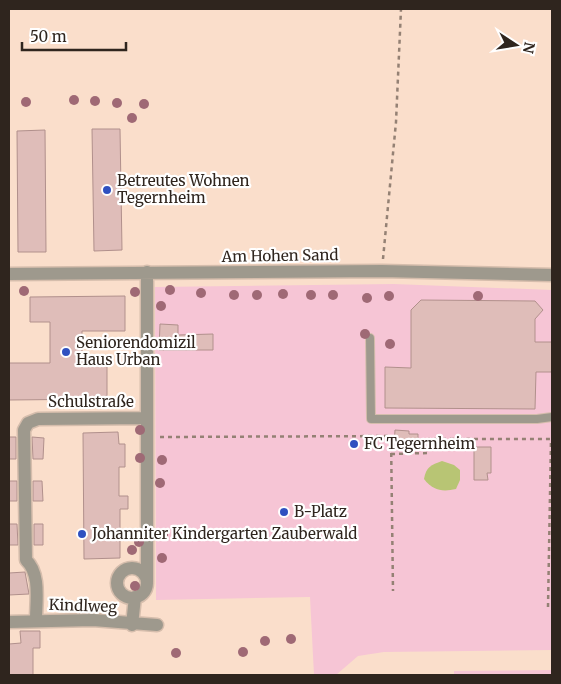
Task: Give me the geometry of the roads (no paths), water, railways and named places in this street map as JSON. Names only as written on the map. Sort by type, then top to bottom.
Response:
[{"type":"street","name":"Am Hohen Sand","points":[[9,274],[382,271],[552,275]]},
{"type":"street","name":"Schulstraße","points":[[147,272],[147,582]]},
{"type":"street","name":"Schulstraße","points":[[36,620],[35,576],[31,565],[26,560],[24,430],[28,423],[38,418],[147,418]]},
{"type":"street","points":[[131,568],[142,572],[147,582],[143,593],[135,597],[127,597],[118,589],[117,584],[121,573],[131,568]]},
{"type":"street","points":[[132,624],[135,597]]},
{"type":"street","name":"Kindlweg","points":[[9,622],[93,620],[157,625]]},
{"type":"lane","points":[[370,338],[371,419],[538,419],[552,417]]},
{"type":"place","name":"Betreutes Wohnen Tegernheim","points":[[107,190]]},
{"type":"place","name":"Seniorendomizil Haus Urban","points":[[66,352]]},
{"type":"place","name":"FC Tegernheim","points":[[354,444]]},
{"type":"place","name":"B-Platz","points":[[284,512]]},
{"type":"place","name":"Johanniter Kindergarten Zauberwald","points":[[82,534]]}]
